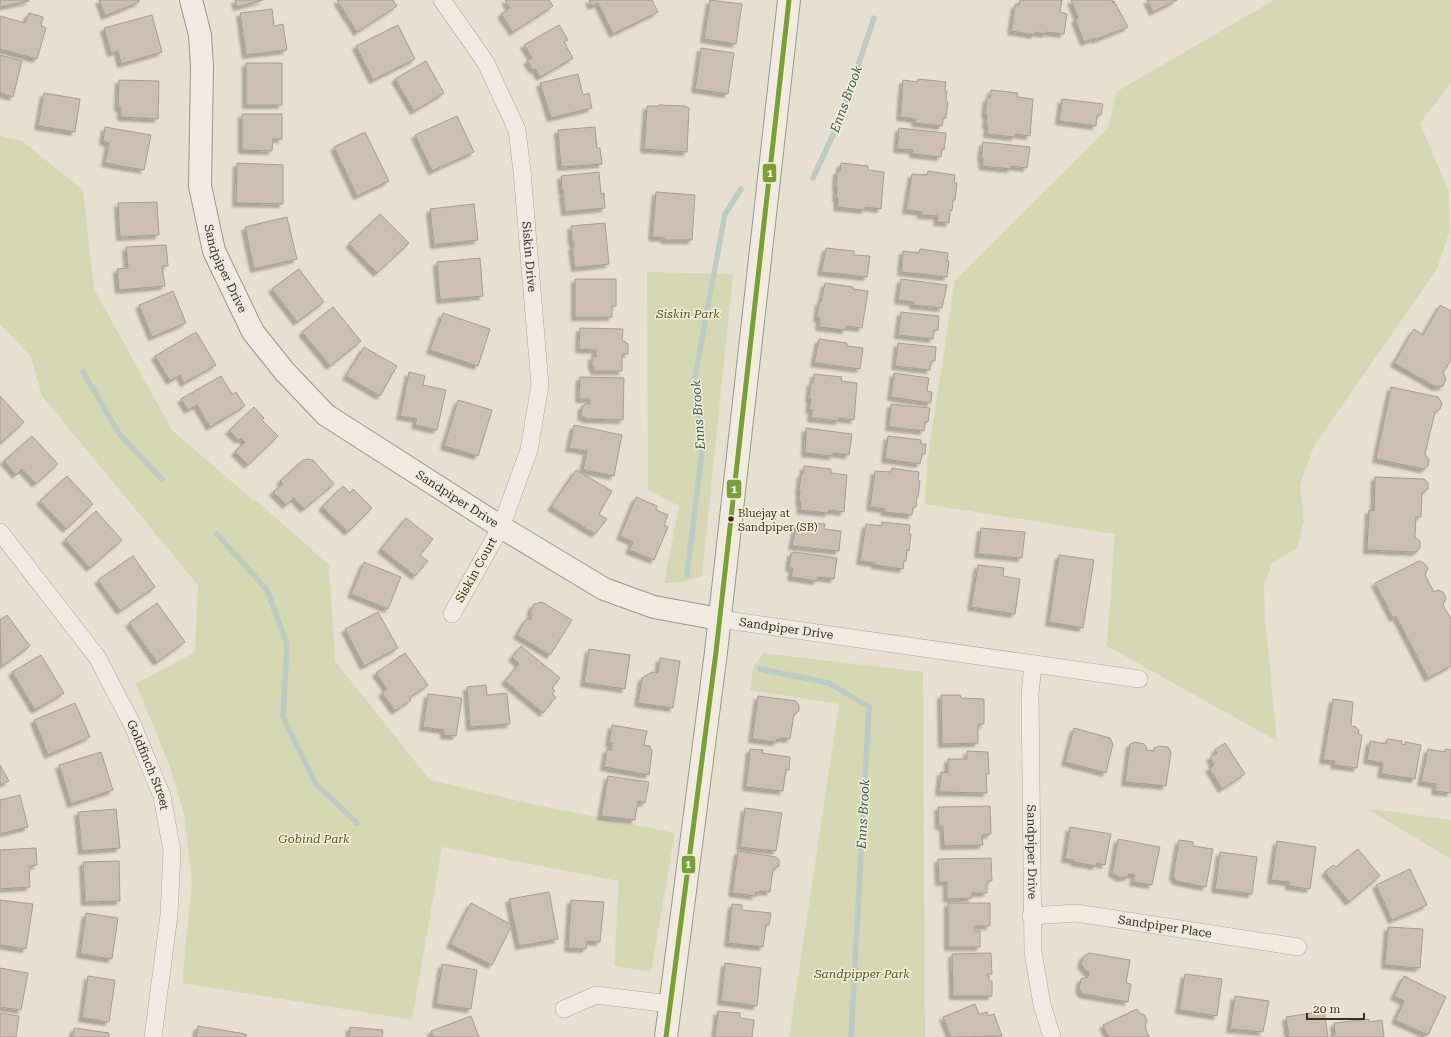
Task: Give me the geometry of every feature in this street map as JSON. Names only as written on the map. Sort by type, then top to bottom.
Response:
[{"type":"street","name":"Sandpiper Drive","points":[[191,0],[200,35],[202,66],[200,186],[214,251],[253,332],[285,372],[326,415],[501,527],[604,589],[654,607],[719,619],[1139,679]]},
{"type":"street","name":"Siskin Drive","points":[[442,0],[486,63],[517,130],[522,171],[540,385],[529,450],[501,527]]},
{"type":"street","points":[[666,1037],[719,619],[790,0]]},
{"type":"street","name":"Siskin Court","points":[[452,614],[482,558],[501,527]]},
{"type":"street","name":"Goldfinch Street","points":[[0,532],[97,657],[133,726],[162,796],[172,851],[169,915],[152,1037]]},
{"type":"street","name":"Sandpiper Drive","points":[[1033,664],[1030,694],[1031,916],[1036,976],[1042,1005],[1052,1037]]},
{"type":"street","name":"Sandpiper Place","points":[[1031,916],[1076,913],[1298,947]]},
{"type":"street","points":[[564,1009],[596,995],[670,1004]]},
{"type":"green space","points":[[1274,0],[1451,0],[1451,83],[1420,123],[1449,192],[1450,230],[1437,269],[1314,446],[1300,485],[1304,522],[1297,548],[1272,563],[1264,586],[1265,617],[1277,741],[1107,646],[1115,534],[925,504],[927,462],[955,280],[1108,128],[1116,92]]},
{"type":"green space","name":"Gobind Park","points":[[0,136],[22,141],[83,190],[94,289],[172,430],[254,501],[256,500],[329,565],[335,661],[430,780],[536,805],[675,833],[651,972],[614,966],[619,881],[442,847],[412,1020],[182,983],[192,881],[184,814],[169,764],[136,684],[195,652],[198,585],[42,396],[31,357],[0,324]]},
{"type":"green space","name":"Siskin Park","points":[[647,272],[733,274],[702,576],[682,582],[664,583],[679,506],[648,490]]},
{"type":"green space","name":"Sandpipper Park","points":[[763,653],[923,672],[925,1037],[789,1037],[839,704],[750,690],[753,668]]},
{"type":"green space","points":[[1366,808],[1451,820],[1451,859]]},
{"type":"building","points":[[0,0],[29,0],[29,1],[0,7]]},
{"type":"building","points":[[99,0],[139,0],[139,2],[105,16]]},
{"type":"building","points":[[235,0],[263,0],[237,7]]},
{"type":"building","points":[[337,0],[393,0],[397,6],[357,32]]},
{"type":"building","points":[[505,0],[549,0],[553,6],[513,32],[501,14],[510,8]]},
{"type":"building","points":[[589,0],[652,0],[658,12],[613,34],[598,3],[592,6]]},
{"type":"building","points":[[710,0],[742,4],[736,44],[704,39]]},
{"type":"building","points":[[1020,0],[1062,0],[1060,12],[1067,14],[1064,34],[1046,32],[1045,34],[1035,32],[1035,35],[1011,31],[1015,5],[1019,5]]},
{"type":"building","points":[[1071,0],[1112,0],[1113,3],[1114,1],[1128,27],[1095,40],[1095,38],[1084,42],[1075,19],[1078,18]]},
{"type":"building","points":[[1147,0],[1177,0],[1153,12]]},
{"type":"building","points":[[272,9],[274,26],[283,24],[287,50],[246,55],[240,13]]},
{"type":"building","points":[[29,13],[43,17],[41,26],[46,28],[37,59],[0,49],[0,16],[25,23]]},
{"type":"building","points":[[152,15],[162,52],[121,64],[118,51],[111,53],[104,28]]},
{"type":"building","points":[[398,25],[415,59],[373,80],[356,46]]},
{"type":"building","points":[[559,25],[568,40],[564,42],[573,58],[540,77],[527,61],[532,58],[524,45]]},
{"type":"building","points":[[701,48],[734,53],[728,94],[695,89]]},
{"type":"building","points":[[0,55],[22,61],[13,97],[0,93]]},
{"type":"building","points":[[426,61],[444,93],[414,111],[395,79]]},
{"type":"building","points":[[246,63],[282,63],[282,105],[246,105]]},
{"type":"building","points":[[578,74],[583,95],[589,93],[592,108],[551,118],[540,83]]},
{"type":"building","points":[[918,79],[946,82],[946,101],[948,102],[946,118],[943,118],[942,126],[915,123],[916,119],[900,117],[903,80],[918,82]]},
{"type":"building","points":[[119,80],[159,81],[158,119],[121,117],[121,108],[118,107]]},
{"type":"building","points":[[991,90],[1018,93],[1017,97],[1033,99],[1030,136],[1015,134],[1015,137],[987,134],[987,115],[985,114],[987,98],[990,98]]},
{"type":"building","points":[[44,93],[80,99],[75,132],[38,126]]},
{"type":"building","points":[[1062,99],[1103,104],[1101,115],[1097,115],[1096,126],[1059,121]]},
{"type":"building","points":[[647,106],[685,106],[689,108],[687,152],[644,149]]},
{"type":"building","points":[[242,114],[282,114],[282,139],[273,139],[272,151],[242,150]]},
{"type":"building","points":[[457,116],[474,152],[432,171],[415,135]]},
{"type":"building","points":[[105,127],[151,135],[144,170],[105,163],[109,143],[103,141]]},
{"type":"building","points":[[595,127],[597,148],[600,148],[602,164],[561,167],[558,130]]},
{"type":"building","points":[[899,128],[946,133],[944,150],[942,149],[941,157],[913,154],[913,150],[897,149]]},
{"type":"building","points":[[365,132],[389,181],[357,196],[334,147]]},
{"type":"building","points":[[983,142],[1030,147],[1027,168],[1011,166],[1011,169],[982,166],[983,158],[981,158]]},
{"type":"building","points":[[237,163],[283,165],[283,204],[236,203]]},
{"type":"building","points":[[841,163],[868,166],[868,170],[884,172],[881,209],[865,207],[865,210],[837,207],[837,171],[840,171]]},
{"type":"building","points":[[928,171],[955,175],[954,183],[957,183],[955,200],[953,200],[952,211],[950,210],[949,223],[937,222],[938,216],[921,215],[922,212],[906,210],[912,174],[927,175]]},
{"type":"building","points":[[599,172],[601,194],[604,193],[605,208],[565,212],[564,192],[562,190],[561,176]]},
{"type":"building","points":[[656,192],[695,195],[692,240],[665,240],[665,238],[652,237]]},
{"type":"building","points":[[157,202],[159,235],[120,237],[118,203]]},
{"type":"building","points":[[474,204],[478,240],[434,245],[430,209]]},
{"type":"building","points":[[380,214],[409,243],[377,273],[349,244]]},
{"type":"building","points":[[287,217],[297,259],[254,269],[245,227]]},
{"type":"building","points":[[605,223],[609,264],[575,268],[572,247],[574,246],[574,242],[572,242],[571,226]]},
{"type":"building","points":[[166,245],[168,266],[162,266],[165,286],[119,290],[117,269],[128,268],[126,247]]},
{"type":"building","points":[[826,248],[854,251],[854,255],[870,256],[867,277],[821,272]]},
{"type":"building","points":[[920,249],[948,253],[947,261],[949,261],[947,277],[901,272],[903,251],[919,253]]},
{"type":"building","points":[[480,258],[483,296],[440,300],[437,262]]},
{"type":"building","points":[[299,269],[324,302],[297,322],[272,289]]},
{"type":"building","points":[[575,279],[616,279],[616,306],[612,306],[612,317],[575,317]]},
{"type":"building","points":[[901,279],[947,285],[942,308],[913,305],[914,302],[898,300]]},
{"type":"building","points":[[825,283],[868,291],[862,328],[846,326],[846,330],[819,327],[820,318],[817,318],[819,302],[821,302]]},
{"type":"building","points":[[173,291],[186,323],[152,337],[139,305]]},
{"type":"building","points":[[1440,305],[1451,311],[1451,360],[1443,373],[1446,379],[1443,386],[1436,387],[1394,363],[1414,329],[1423,335]]},
{"type":"building","points":[[333,307],[361,341],[330,366],[302,332]]},
{"type":"building","points":[[901,312],[939,316],[938,330],[934,330],[933,339],[898,335]]},
{"type":"building","points":[[443,313],[490,329],[478,366],[430,350]]},
{"type":"building","points":[[580,328],[623,329],[622,340],[628,344],[628,354],[622,354],[622,371],[594,371],[594,367],[592,367],[592,356],[596,357],[596,350],[579,349]]},
{"type":"building","points":[[196,332],[216,365],[184,383],[180,375],[170,381],[155,356]]},
{"type":"building","points":[[819,339],[847,343],[847,346],[863,348],[860,369],[814,363]]},
{"type":"building","points":[[898,343],[936,347],[935,361],[931,361],[930,370],[895,366]]},
{"type":"building","points":[[364,347],[397,366],[380,396],[346,376]]},
{"type":"building","points":[[409,372],[425,376],[423,385],[446,390],[437,430],[415,425],[417,419],[400,416]]},
{"type":"building","points":[[894,373],[929,378],[927,391],[932,392],[931,403],[891,397]]},
{"type":"building","points":[[814,374],[842,377],[841,381],[857,383],[854,420],[839,418],[839,421],[811,418],[812,410],[809,409],[811,399],[809,399],[811,382],[813,383]]},
{"type":"building","points":[[221,376],[232,394],[236,392],[245,406],[210,427],[197,405],[188,410],[181,399]]},
{"type":"building","points":[[580,377],[624,378],[623,420],[585,419],[585,417],[581,417],[582,406],[585,404],[590,404],[590,399],[579,399]]},
{"type":"building","points":[[1391,387],[1438,397],[1442,403],[1440,409],[1435,412],[1425,454],[1429,460],[1428,466],[1423,469],[1376,459]]},
{"type":"building","points":[[0,396],[24,422],[0,444]]},
{"type":"building","points":[[458,400],[492,410],[478,456],[444,446]]},
{"type":"building","points":[[891,404],[930,408],[928,422],[925,422],[924,431],[889,427]]},
{"type":"building","points":[[254,407],[264,418],[262,420],[278,436],[248,465],[235,452],[245,442],[241,438],[239,440],[229,431]]},
{"type":"building","points":[[574,425],[622,435],[614,476],[583,470],[587,451],[569,448]]},
{"type":"building","points":[[806,428],[852,434],[849,455],[833,453],[833,456],[805,453]]},
{"type":"building","points":[[32,436],[58,464],[36,484],[22,469],[16,475],[4,461]]},
{"type":"building","points":[[888,436],[921,440],[921,444],[926,444],[925,454],[922,454],[920,464],[885,459]]},
{"type":"building","points":[[303,460],[313,460],[334,484],[304,509],[294,498],[286,505],[273,492],[283,484],[280,481]]},
{"type":"building","points":[[804,466],[831,469],[831,473],[847,475],[844,512],[829,510],[828,513],[800,510],[801,502],[799,501],[799,491],[801,474],[803,474]]},
{"type":"building","points":[[892,468],[919,472],[918,480],[920,481],[918,497],[916,507],[913,507],[912,515],[884,512],[885,509],[870,507],[875,471],[891,472]]},
{"type":"building","points":[[576,470],[612,491],[599,514],[607,519],[595,534],[551,507]]},
{"type":"building","points":[[67,476],[93,504],[66,529],[40,501]]},
{"type":"building","points":[[1375,477],[1424,479],[1428,483],[1428,489],[1422,493],[1421,517],[1416,517],[1415,537],[1420,541],[1420,548],[1416,552],[1367,550],[1369,510],[1374,511]]},
{"type":"building","points":[[343,486],[350,493],[353,489],[372,508],[348,532],[322,507]]},
{"type":"building","points":[[636,497],[657,506],[656,510],[668,515],[664,525],[668,527],[654,560],[629,550],[633,542],[620,536]]},
{"type":"building","points":[[96,511],[122,540],[90,568],[65,540]]},
{"type":"building","points":[[406,518],[433,539],[420,555],[428,561],[415,576],[381,549]]},
{"type":"building","points":[[803,522],[825,524],[824,529],[841,531],[839,551],[792,546],[797,523]]},
{"type":"building","points":[[882,522],[910,525],[909,534],[911,534],[909,551],[907,550],[906,561],[904,561],[903,569],[860,561],[866,524],[882,526]]},
{"type":"building","points":[[981,528],[1025,532],[1022,558],[978,554]]},
{"type":"building","points":[[794,552],[837,558],[834,579],[818,577],[817,581],[791,577],[793,568],[789,568],[791,553]]},
{"type":"building","points":[[1059,555],[1094,560],[1083,628],[1049,622]]},
{"type":"building","points":[[133,556],[155,587],[120,611],[98,580]]},
{"type":"building","points":[[1419,561],[1424,563],[1428,568],[1425,575],[1434,592],[1438,590],[1443,592],[1446,598],[1443,605],[1451,619],[1451,666],[1428,678],[1396,616],[1393,618],[1375,583]]},
{"type":"building","points":[[364,562],[401,577],[388,609],[351,594]]},
{"type":"building","points":[[978,565],[1004,568],[1003,576],[1020,579],[1015,614],[971,607]]},
{"type":"building","points":[[542,602],[572,620],[550,655],[517,635],[526,619],[531,619],[531,610],[534,604]]},
{"type":"building","points":[[157,603],[185,642],[157,662],[129,623]]},
{"type":"building","points":[[378,612],[398,648],[364,666],[345,629]]},
{"type":"building","points":[[7,615],[30,646],[1,667],[0,620]]},
{"type":"building","points":[[521,646],[560,678],[552,688],[555,691],[552,694],[556,697],[543,713],[505,681],[519,664],[512,657]]},
{"type":"building","points":[[589,649],[630,655],[625,689],[584,683]]},
{"type":"building","points":[[405,653],[428,685],[409,698],[411,700],[395,711],[382,693],[387,689],[376,673]]},
{"type":"building","points":[[41,655],[64,693],[35,710],[12,672]]},
{"type":"building","points":[[660,658],[680,661],[673,708],[638,703],[642,678],[652,672],[658,673]]},
{"type":"building","points":[[486,685],[487,695],[507,693],[510,724],[470,727],[467,687]]},
{"type":"building","points":[[428,694],[462,698],[456,736],[444,735],[444,730],[423,727]]},
{"type":"building","points":[[941,695],[960,695],[961,698],[984,699],[984,724],[978,724],[978,743],[942,744]]},
{"type":"building","points":[[758,696],[796,701],[799,705],[799,711],[794,714],[790,739],[781,738],[777,739],[776,742],[752,739]]},
{"type":"building","points":[[1333,699],[1353,702],[1351,726],[1356,727],[1359,731],[1358,734],[1362,735],[1357,768],[1334,765],[1335,761],[1323,760]]},
{"type":"building","points":[[75,703],[90,737],[48,755],[34,720]]},
{"type":"building","points":[[612,725],[647,731],[644,745],[650,746],[652,752],[649,775],[604,767],[607,749],[611,750],[612,743],[609,743]]},
{"type":"building","points":[[1074,728],[1110,738],[1113,744],[1106,773],[1065,762]]},
{"type":"building","points":[[1387,739],[1402,741],[1401,744],[1405,745],[1405,742],[1421,745],[1415,779],[1381,774],[1383,763],[1367,760],[1370,741],[1386,744]]},
{"type":"building","points":[[1135,742],[1144,744],[1147,748],[1146,750],[1154,751],[1154,748],[1159,746],[1168,747],[1171,752],[1166,786],[1125,782],[1130,744]]},
{"type":"building","points":[[1225,743],[1245,774],[1222,789],[1209,768],[1214,765],[1210,757],[1217,753],[1215,750]]},
{"type":"building","points":[[750,749],[763,750],[762,753],[790,757],[789,770],[786,769],[783,791],[746,787]]},
{"type":"building","points":[[1428,749],[1445,752],[1445,749],[1451,750],[1451,793],[1435,791],[1436,784],[1421,782]]},
{"type":"building","points":[[967,751],[988,752],[989,774],[986,773],[987,793],[939,792],[941,772],[948,773],[948,759],[967,759]]},
{"type":"building","points":[[101,752],[113,790],[71,804],[59,765]]},
{"type":"building","points":[[0,765],[9,781],[0,785]]},
{"type":"building","points":[[608,776],[649,782],[645,803],[638,801],[635,820],[601,816]]},
{"type":"building","points":[[20,795],[28,827],[0,834],[0,800]]},
{"type":"building","points":[[990,806],[991,834],[982,835],[983,845],[944,846],[943,826],[939,826],[938,807]]},
{"type":"building","points":[[745,808],[782,813],[776,851],[740,847]]},
{"type":"building","points":[[116,809],[120,848],[82,851],[78,812]]},
{"type":"building","points":[[1070,827],[1111,834],[1105,865],[1097,863],[1096,866],[1065,859]]},
{"type":"building","points":[[1118,839],[1160,847],[1152,885],[1133,882],[1135,875],[1128,874],[1129,876],[1121,878],[1112,873]]},
{"type":"building","points":[[1179,840],[1193,842],[1193,846],[1213,849],[1206,887],[1176,881],[1173,876]]},
{"type":"building","points":[[1277,841],[1316,847],[1310,889],[1289,886],[1289,882],[1271,880]]},
{"type":"building","points":[[36,848],[37,865],[29,866],[30,887],[0,889],[0,850]]},
{"type":"building","points":[[1358,849],[1380,876],[1349,902],[1325,872],[1333,865],[1336,867]]},
{"type":"building","points":[[738,851],[776,857],[779,860],[779,866],[773,869],[770,892],[756,892],[755,896],[732,893]]},
{"type":"building","points":[[1220,852],[1257,857],[1252,894],[1215,889]]},
{"type":"building","points":[[991,858],[992,881],[987,881],[987,893],[972,893],[972,898],[947,899],[947,882],[939,882],[938,859]]},
{"type":"building","points":[[119,861],[120,901],[85,902],[83,862]]},
{"type":"building","points":[[1410,869],[1427,905],[1392,920],[1376,885]]},
{"type":"building","points":[[549,892],[558,939],[519,946],[509,899]]},
{"type":"building","points":[[0,900],[33,904],[26,949],[0,945]]},
{"type":"building","points":[[571,900],[604,902],[600,942],[587,941],[586,949],[568,948]]},
{"type":"building","points":[[471,903],[512,925],[492,965],[450,944]]},
{"type":"building","points":[[948,903],[990,903],[990,926],[975,926],[974,931],[980,931],[980,947],[948,947]]},
{"type":"building","points":[[732,904],[742,905],[742,910],[771,913],[769,925],[766,925],[763,947],[728,943]]},
{"type":"building","points":[[86,913],[118,918],[112,959],[80,954]]},
{"type":"building","points":[[1388,927],[1423,929],[1420,968],[1385,965]]},
{"type":"building","points":[[991,953],[992,974],[987,974],[987,976],[989,976],[989,981],[992,981],[992,996],[953,996],[952,954]]},
{"type":"building","points":[[1089,953],[1130,960],[1126,983],[1131,984],[1128,1002],[1082,994],[1079,988],[1081,979],[1088,977],[1089,972],[1086,971],[1081,964],[1083,957]]},
{"type":"building","points":[[725,963],[761,968],[757,1006],[721,1001]]},
{"type":"building","points":[[442,964],[477,970],[471,1009],[436,1004]]},
{"type":"building","points":[[0,968],[28,973],[21,1010],[0,1007]]},
{"type":"building","points":[[1185,974],[1222,979],[1217,1016],[1179,1010]]},
{"type":"building","points":[[88,976],[115,980],[109,1022],[82,1018]]},
{"type":"building","points":[[1404,976],[1446,997],[1428,1035],[1395,1020],[1404,1001],[1394,996]]},
{"type":"building","points":[[1235,996],[1269,1001],[1263,1032],[1230,1029]]},
{"type":"building","points":[[975,1004],[979,1014],[987,1012],[988,1016],[994,1014],[1002,1036],[951,1037],[943,1017]]},
{"type":"building","points":[[1137,1009],[1139,1013],[1145,1015],[1147,1021],[1145,1026],[1149,1037],[1109,1037],[1103,1025]]},
{"type":"building","points":[[718,1011],[740,1013],[740,1018],[754,1020],[752,1037],[715,1037]]},
{"type":"building","points":[[1324,1011],[1328,1037],[1289,1037],[1286,1017]]},
{"type":"building","points":[[0,1013],[19,1016],[16,1037],[0,1037]]},
{"type":"building","points":[[471,1016],[479,1037],[434,1037],[431,1031]]},
{"type":"building","points":[[1369,1019],[1369,1022],[1382,1020],[1384,1037],[1332,1037],[1332,1035],[1335,1035],[1334,1023]]},
{"type":"building","points":[[198,1026],[246,1034],[246,1037],[196,1037]]},
{"type":"building","points":[[350,1027],[383,1030],[382,1037],[349,1037]]},
{"type":"building","points":[[74,1028],[109,1033],[109,1037],[73,1037]]},
{"type":"waterway","name":"Enns Brook","points":[[813,178],[839,122],[874,18]]},
{"type":"waterway","name":"Enns Brook","points":[[687,575],[703,443],[694,382],[725,214],[741,189]]},
{"type":"waterway","points":[[83,372],[120,435],[162,479]]},
{"type":"waterway","points":[[217,534],[267,590],[287,644],[283,717],[316,784],[357,823]]},
{"type":"waterway","name":"Enns Brook","points":[[760,669],[829,683],[869,707],[851,1037]]},
{"type":"transit line","name":"1","points":[[666,1037],[716,652],[789,0]]},
{"type":"place","name":"Bluejay at Sandpiper (SB)","points":[[731,519]]}]
